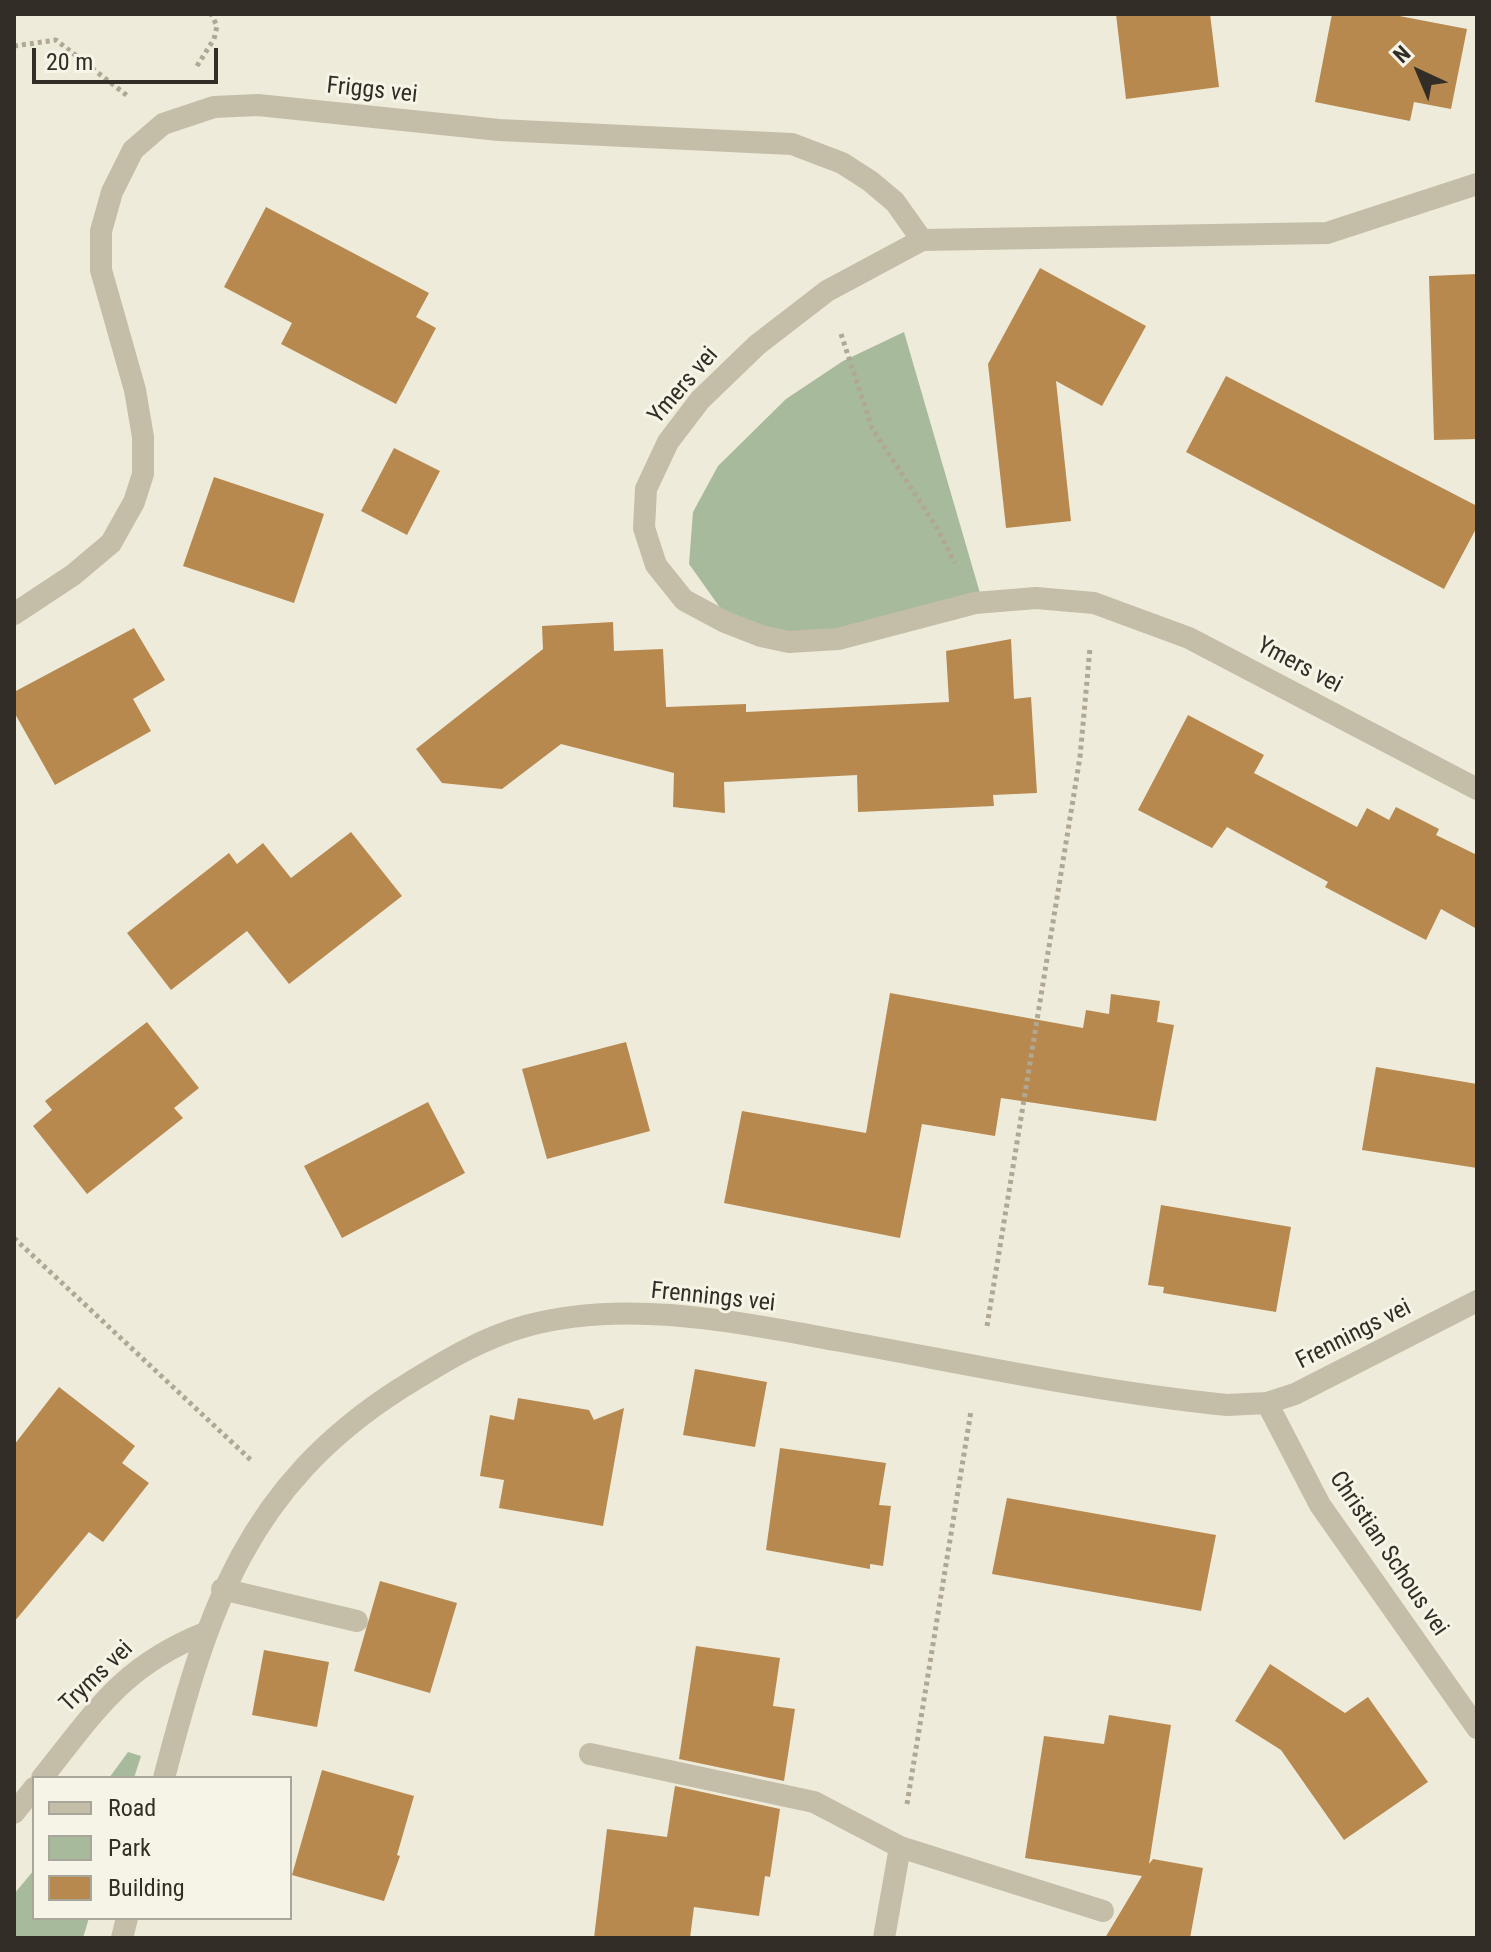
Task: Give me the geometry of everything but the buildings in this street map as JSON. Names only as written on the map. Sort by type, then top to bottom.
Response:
[{"type":"street","name":"Friggs vei","points":[[14,614],[73,575],[111,543],[134,502],[143,474],[143,437],[135,390],[101,270],[101,231],[112,192],[133,150],[163,124],[214,107],[258,105],[499,130],[792,144],[842,163],[870,181],[895,202],[922,240]]},
{"type":"street","name":"Ymers vei","points":[[1477,184],[1327,233],[922,240],[827,291],[757,345],[700,400],[668,442],[646,489],[644,528],[656,565],[684,600],[725,622],[789,642],[851,637],[975,603],[1036,598],[1094,603],[1189,638],[1477,789]]},
{"type":"street","name":"Frennings vei","points":[[165,1776],[205,1633],[222,1589],[281,1492],[326,1446],[374,1406],[476,1345],[524,1326],[577,1316],[687,1316],[1196,1402],[1267,1403],[1326,1380],[1477,1301]]},
{"type":"street","name":"Christian Schous vei","points":[[1267,1403],[1320,1505],[1477,1728]]},
{"type":"street","points":[[222,1589],[357,1621]]},
{"type":"street","name":"Tryms vei","points":[[44,1776],[91,1713],[130,1674],[167,1649],[205,1633]]},
{"type":"street","points":[[590,1754],[814,1802],[900,1847],[1103,1911]]},
{"type":"street","points":[[14,1813],[32,1790]]},
{"type":"street","points":[[884,1938],[900,1847]]},
{"type":"path","points":[[14,46],[56,40],[163,124]]},
{"type":"path","points":[[827,291],[872,428],[937,528],[975,603]]},
{"type":"path","points":[[900,1847],[1080,757],[1094,603]]},
{"type":"path","points":[[14,1238],[252,1460]]},
{"type":"green space","points":[[904,332],[982,600],[868,636],[776,635],[726,616],[689,564],[693,512],[718,466],[786,399],[843,361]]},
{"type":"green space","points":[[128,1752],[141,1756],[135,1776],[110,1776]]},
{"type":"green space","points":[[32,1872],[32,1920],[88,1920],[83,1938],[14,1938],[14,1894]]}]
